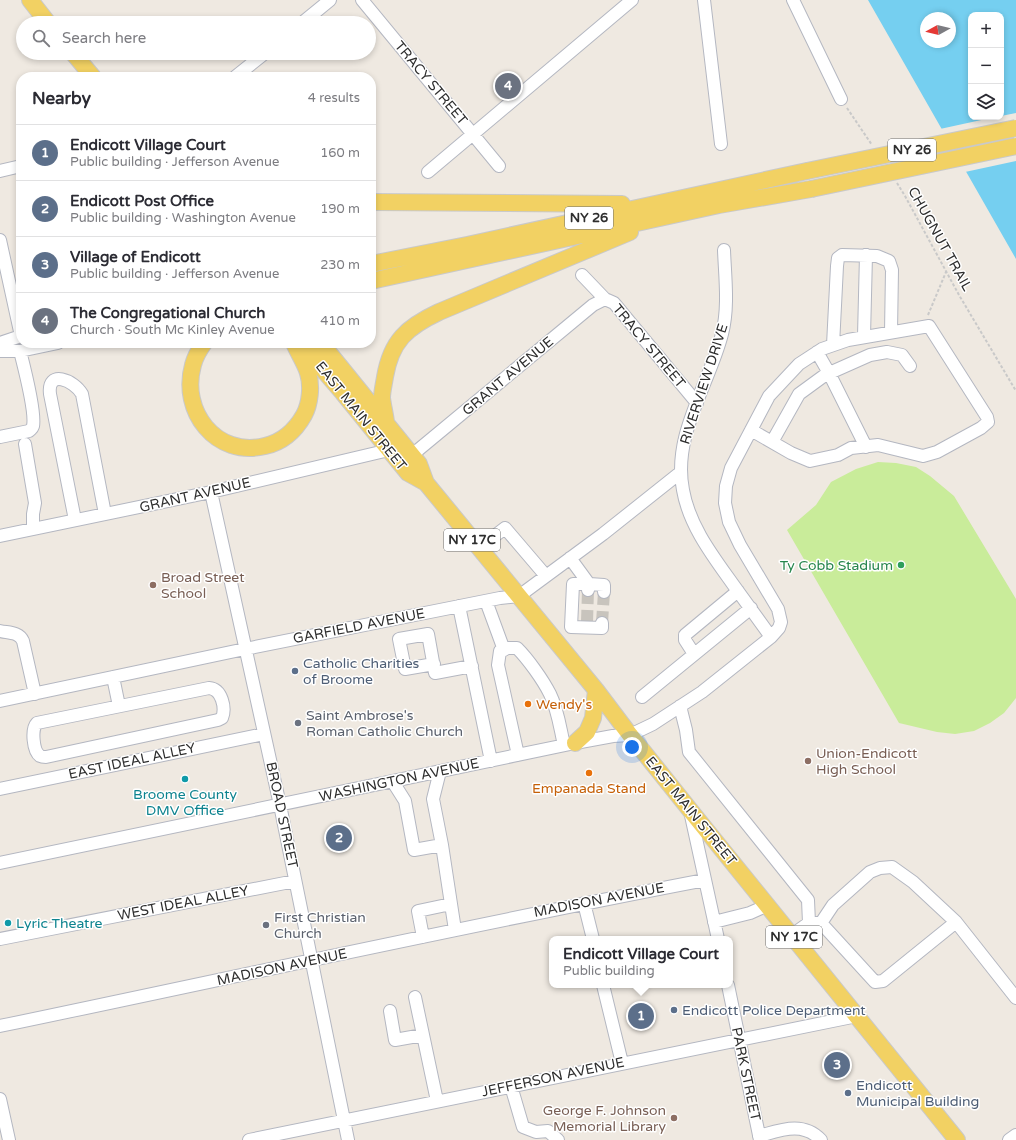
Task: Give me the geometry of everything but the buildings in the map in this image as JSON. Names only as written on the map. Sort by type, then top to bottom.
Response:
[{"type":"main road","points":[[30,0],[43,16]]},
{"type":"main road","points":[[79,60],[89,72]]},
{"type":"main road","name":"NY 26","points":[[376,263],[1016,128]]},
{"type":"main road","name":"NY 26","points":[[386,422],[382,397],[387,364],[396,344],[408,330],[439,312],[658,219],[719,205],[811,189],[1016,146]]},
{"type":"main road","points":[[376,202],[618,204],[675,199]]},
{"type":"main road","points":[[376,280],[658,219]]},
{"type":"main road","points":[[202,348],[193,365],[191,376],[191,390],[197,416],[213,435],[226,443],[247,448],[258,448],[282,440],[291,433],[300,422],[306,411],[310,392],[308,374],[296,348]]},
{"type":"main road","name":"EAST MAIN STREET","points":[[304,348],[408,473],[426,483]]},
{"type":"main road","name":"EAST MAIN STREET","points":[[325,348],[419,464],[426,483],[596,690],[690,810],[957,1140]]},
{"type":"main road","points":[[570,744],[587,732],[592,718],[596,690]]},
{"type":"street","points":[[311,16],[330,0]]},
{"type":"street","name":"TRACY STREET","points":[[362,0],[375,16]]},
{"type":"street","points":[[428,172],[632,0]]},
{"type":"street","points":[[704,0],[721,144]]},
{"type":"street","points":[[793,0],[841,99]]},
{"type":"street","name":"TRACY STREET","points":[[376,17],[499,166]]},
{"type":"street","points":[[241,72],[256,60]]},
{"type":"street","points":[[0,171],[16,167]]},
{"type":"street","points":[[0,240],[3,264],[16,316]]},
{"type":"street","name":"RIVERVIEW DRIVE","points":[[724,250],[726,314],[722,334],[687,430],[681,456],[682,491],[691,517],[710,552],[771,637]]},
{"type":"street","points":[[833,345],[838,258],[842,255],[877,256],[889,260],[892,270],[891,332]]},
{"type":"street","points":[[864,336],[866,255]]},
{"type":"street","name":"TRACY STREET","points":[[582,275],[605,299],[614,303],[697,403]]},
{"type":"street","name":"GRANT AVENUE","points":[[412,455],[593,305],[605,299]]},
{"type":"street","points":[[751,430],[791,453],[810,461],[838,455],[852,448],[878,445],[923,456],[937,452],[981,428],[988,422],[987,417],[926,327],[864,336],[848,340],[817,352],[799,364],[769,396],[751,430],[731,468],[726,486],[725,503],[729,522],[740,545],[778,609],[781,622],[779,628],[771,637]]},
{"type":"street","points":[[0,343],[16,338]]},
{"type":"street","points":[[0,351],[20,351],[34,348]]},
{"type":"street","points":[[0,437],[29,431],[33,424],[32,408],[20,351]]},
{"type":"street","points":[[817,352],[866,447]]},
{"type":"street","points":[[772,442],[798,394],[829,374],[870,355],[887,352],[902,355],[910,366]]},
{"type":"street","points":[[75,520],[49,386],[52,382],[58,379],[66,380],[78,388],[82,394],[105,514]]},
{"type":"street","points":[[25,444],[35,503],[33,529]]},
{"type":"street","name":"GRANT AVENUE","points":[[0,536],[210,492],[389,450]]},
{"type":"street","name":"GARFIELD AVENUE","points":[[0,701],[245,649],[459,606],[519,596],[603,534],[681,472]]},
{"type":"street","name":"BROAD STREET","points":[[210,492],[280,805],[348,1140]]},
{"type":"street","points":[[479,548],[504,528],[546,576]]},
{"type":"street","points":[[570,558],[589,587]]},
{"type":"street","points":[[571,627],[573,584],[589,587],[604,584],[604,592]]},
{"type":"street","points":[[694,654],[685,640],[685,635],[738,591]]},
{"type":"street","points":[[486,601],[504,650]]},
{"type":"street","points":[[459,606],[491,761]]},
{"type":"street","points":[[642,697],[751,608]]},
{"type":"street","points":[[424,613],[435,673],[472,666]]},
{"type":"street","points":[[555,641],[571,627],[586,625],[602,628],[602,623]]},
{"type":"street","points":[[0,631],[21,636],[35,694]]},
{"type":"street","points":[[428,634],[399,639],[405,669],[434,664]]},
{"type":"street","name":"WASHINGTON AVENUE","points":[[0,863],[570,744],[613,736],[630,735],[653,724],[702,692],[771,637]]},
{"type":"street","points":[[518,755],[498,665],[500,651],[508,648],[517,648],[527,658],[550,693],[570,744]]},
{"type":"street","points":[[112,677],[119,706]]},
{"type":"street","points":[[209,688],[218,692],[223,710],[222,718],[218,720],[46,757],[39,755],[37,752],[33,730],[37,723],[119,706],[209,688]]},
{"type":"street","points":[[680,706],[686,730],[689,752],[808,900],[815,923],[875,982],[883,981],[956,922]]},
{"type":"street","name":"EAST IDEAL ALLEY","points":[[0,789],[264,734]]},
{"type":"street","points":[[440,771],[433,799],[456,930]]},
{"type":"street","points":[[393,782],[405,801],[414,850],[442,845]]},
{"type":"street","points":[[690,810],[717,936]]},
{"type":"street","points":[[792,935],[815,923],[870,872],[880,868],[892,867],[913,882],[956,922],[1016,998]]},
{"type":"street","name":"WEST IDEAL ALLEY","points":[[0,939],[295,880]]},
{"type":"street","name":"MADISON AVENUE","points":[[0,1026],[584,903],[705,880]]},
{"type":"street","points":[[584,903],[591,936]]},
{"type":"street","points":[[423,937],[418,912],[451,904]]},
{"type":"street","points":[[714,922],[750,913],[768,905]]},
{"type":"street","points":[[605,988],[622,1063]]},
{"type":"street","name":"PARK STREET","points":[[729,988],[759,1138]]},
{"type":"street","points":[[415,997],[437,1101]]},
{"type":"street","points":[[390,1010],[395,1040],[423,1035]]},
{"type":"street","name":"JEFFERSON AVENUE","points":[[249,1140],[857,1016]]},
{"type":"street","points":[[511,1086],[523,1127],[536,1132],[548,1132],[558,1140]]},
{"type":"street","points":[[0,1099],[1,1112],[9,1140]]},
{"type":"street","points":[[759,1138],[786,1129],[805,1129],[816,1135],[821,1140]]},
{"type":"street","points":[[1009,1140],[1016,1135]]},
{"type":"path","points":[[841,99],[875,150]]},
{"type":"path","name":"CHUGNUT TRAIL","points":[[897,183],[946,272],[1016,391]]},
{"type":"path","points":[[926,327],[946,272]]},
{"type":"green space","name":"Ty Cobb Stadium","points":[[878,462],[896,463],[916,467],[930,476],[954,496],[1016,599],[1016,698],[1004,713],[990,723],[974,731],[955,734],[937,732],[899,723],[787,530],[816,505],[831,482],[856,469]]},
{"type":"water","points":[[868,0],[1016,0],[1016,259]]},
{"type":"pier","points":[[1016,113],[1016,161],[965,172],[940,129],[981,120],[1004,120],[1004,115]]},
{"type":"tunnel","points":[[587,622],[588,590]]},
{"type":"tunnel","points":[[602,623],[604,592]]},
{"type":"place","name":"The Congregational Church","points":[[508,86]]},
{"type":"place","name":"Ty Cobb Stadium","points":[[901,565]]},
{"type":"place","name":"Broad Street School","points":[[153,585]]},
{"type":"place","name":"Catholic Charities of Broome","points":[[295,671]]},
{"type":"place","name":"Wendy's","points":[[528,704]]},
{"type":"place","name":"Saint Ambrose's Roman Catholic Church","points":[[298,723]]},
{"type":"place","name":"Union-Endicott High School","points":[[808,761]]},
{"type":"place","name":"Empanada Stand","points":[[589,773]]},
{"type":"place","name":"Broome County DMV Office","points":[[185,779]]},
{"type":"place","name":"Endicott Post Office","points":[[339,838]]},
{"type":"place","name":"Lyric Theatre","points":[[8,923]]},
{"type":"place","name":"First Christian Church","points":[[266,925]]},
{"type":"place","name":"Endicott Police Department","points":[[674,1010]]},
{"type":"place","name":"Endicott Village Court","points":[[641,1016]]},
{"type":"place","name":"Village of Endicott","points":[[837,1065]]},
{"type":"place","name":"Endicott Municipal Building","points":[[848,1093]]},
{"type":"place","name":"George F. Johnson Memorial Library","points":[[674,1118]]}]
